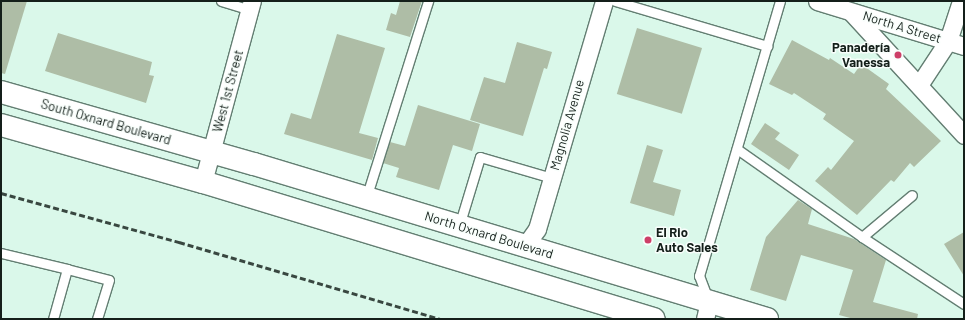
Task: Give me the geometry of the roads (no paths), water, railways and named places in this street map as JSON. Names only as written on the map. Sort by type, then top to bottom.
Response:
[{"type":"main road","name":"South Oxnard Boulevard","points":[[1,92],[211,152]]},
{"type":"main road","points":[[1,125],[202,182],[654,319]]},
{"type":"main road","name":"North Oxnard Boulevard","points":[[211,152],[525,246],[707,311],[766,319]]},
{"type":"main road","points":[[499,273],[525,246]]},
{"type":"street","name":"Magnolia Avenue","points":[[525,246],[537,229],[604,1]]},
{"type":"street","name":"North A Street","points":[[817,1],[956,44]]},
{"type":"street","points":[[919,85],[956,44],[962,1]]},
{"type":"street","name":"West 1st Street","points":[[202,182],[251,5]]},
{"type":"street","points":[[851,12],[964,135]]},
{"type":"lane","points":[[221,1],[251,5]]},
{"type":"lane","points":[[366,198],[428,1]]},
{"type":"lane","points":[[615,1],[766,46]]},
{"type":"lane","points":[[707,311],[700,276],[780,1]]},
{"type":"lane","points":[[737,149],[862,237],[964,304]]},
{"type":"lane","points":[[459,226],[480,157],[552,178]]},
{"type":"lane","points":[[862,237],[912,195]]},
{"type":"lane","points":[[1,253],[109,280],[98,319]]},
{"type":"lane","points":[[53,319],[67,269]]},
{"type":"railway","points":[[1,193],[179,242],[441,319]]},
{"type":"place","name":"Panadería Vanessa","points":[[898,55]]},
{"type":"place","name":"El Rio Auto Sales","points":[[648,240]]}]
